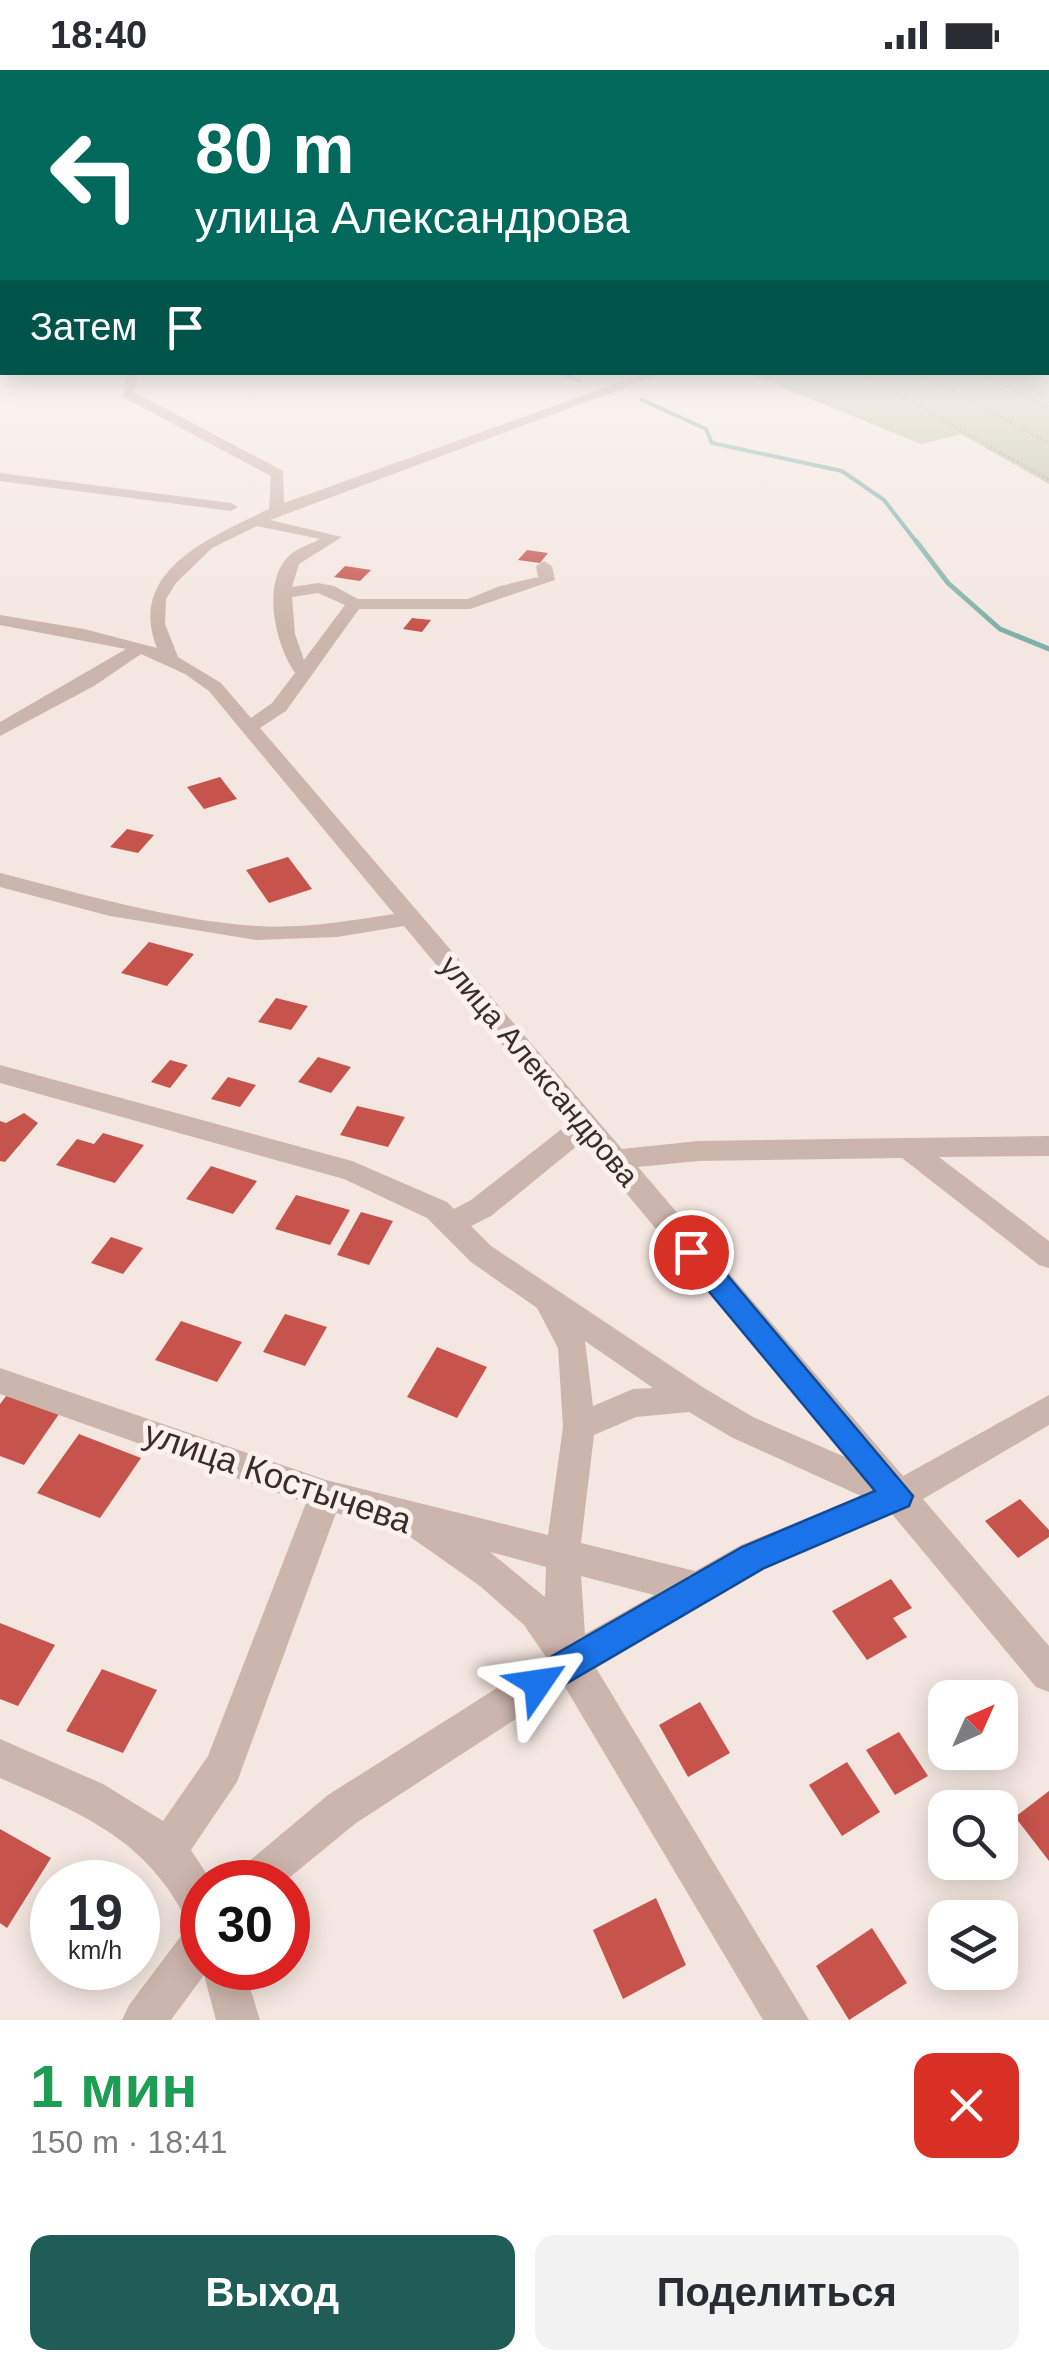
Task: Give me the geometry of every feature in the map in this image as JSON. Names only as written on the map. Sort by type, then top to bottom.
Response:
[{"type":"street","points":[[229,448],[278,474],[276,511]]},
{"type":"street","points":[[170,658],[156,624],[158,599],[207,546],[276,511],[450,448]]},
{"type":"street","points":[[0,477],[231,506]]},
{"type":"street","points":[[253,521],[334,537],[291,564],[284,593],[289,649],[302,672]]},
{"type":"street","points":[[284,593],[318,588],[334,591],[354,604],[470,604],[506,589],[546,580],[544,566]]},
{"type":"street","points":[[250,728],[279,707],[354,604]]},
{"type":"street","name":"улица Александрова","points":[[0,620],[139,648],[170,658],[215,687],[1049,1674]]},
{"type":"street","points":[[0,730],[88,682],[139,648]]},
{"type":"street","points":[[0,880],[110,909],[240,931],[337,930],[409,918]]},
{"type":"street","name":"улица Александрова","points":[[0,1074],[352,1171],[414,1196],[453,1222],[481,1254],[692,1398],[742,1428],[898,1496]]},
{"type":"street","points":[[453,1222],[481,1208],[584,1126]]},
{"type":"street","points":[[905,1146],[1049,1257]]},
{"type":"street","points":[[614,1160],[698,1151],[1049,1146]]},
{"type":"street","points":[[548,1302],[573,1348],[579,1427],[563,1553],[562,1610],[571,1662]]},
{"type":"street","name":"улица Костычева","points":[[0,1381],[326,1495],[408,1516],[492,1574],[536,1613],[571,1662],[787,2020]]},
{"type":"street","points":[[579,1427],[633,1403],[692,1398]]},
{"type":"street","points":[[279,1860],[342,1809],[571,1662],[753,1557],[898,1496],[1049,1409]]},
{"type":"street","points":[[169,1848],[223,1768],[326,1495]]},
{"type":"street","points":[[408,1516],[698,1589]]},
{"type":"street","points":[[0,1758],[137,1823],[169,1848],[180,1863]]},
{"type":"street","points":[[144,2020],[180,1973]]},
{"type":"street","points":[[229,1990],[238,2020]]},
{"type":"path","points":[[993,448],[1049,480]]},
{"type":"green space","points":[[986,448],[1049,448],[1049,484]]},
{"type":"building","points":[[527,550],[548,553],[540,563],[518,560]]},
{"type":"building","points":[[345,566],[371,570],[360,581],[334,577]]},
{"type":"building","points":[[412,618],[431,620],[422,632],[403,629]]},
{"type":"building","points":[[220,777],[237,799],[204,809],[187,787]]},
{"type":"building","points":[[127,829],[154,835],[138,853],[110,847]]},
{"type":"building","points":[[288,857],[312,889],[269,903],[246,870]]},
{"type":"building","points":[[149,942],[194,954],[167,986],[121,973]]},
{"type":"building","points":[[276,998],[308,1006],[291,1030],[258,1022]]},
{"type":"building","points":[[318,1057],[351,1067],[331,1093],[298,1082]]},
{"type":"building","points":[[170,1060],[188,1065],[170,1088],[151,1082]]},
{"type":"building","points":[[228,1077],[256,1085],[240,1107],[211,1099]]},
{"type":"building","points":[[357,1106],[405,1117],[388,1147],[340,1135]]},
{"type":"building","points":[[24,1113],[38,1123],[5,1162],[0,1161],[0,1121],[6,1123]]},
{"type":"building","points":[[103,1133],[144,1145],[115,1183],[56,1165],[77,1139],[94,1144]]},
{"type":"building","points":[[211,1166],[257,1181],[233,1214],[186,1199]]},
{"type":"building","points":[[296,1195],[350,1210],[330,1245],[275,1229]]},
{"type":"building","points":[[361,1212],[393,1221],[369,1265],[337,1255]]},
{"type":"building","points":[[111,1237],[143,1248],[123,1274],[91,1263]]},
{"type":"building","points":[[285,1314],[327,1327],[305,1366],[263,1352]]},
{"type":"building","points":[[181,1321],[242,1342],[217,1382],[155,1360]]},
{"type":"building","points":[[437,1347],[487,1367],[457,1418],[407,1397]]},
{"type":"building","points":[[7,1395],[59,1414],[24,1465],[0,1456],[0,1404]]},
{"type":"building","points":[[79,1434],[141,1458],[100,1518],[37,1493]]},
{"type":"building","points":[[1020,1499],[1049,1530],[1049,1537],[1018,1558],[985,1521]]},
{"type":"building","points":[[891,1579],[912,1608],[893,1618],[907,1637],[867,1660],[832,1611]]},
{"type":"building","points":[[0,1623],[55,1645],[18,1706],[0,1699]]},
{"type":"building","points":[[102,1669],[157,1690],[123,1753],[66,1731]]},
{"type":"building","points":[[700,1702],[730,1753],[688,1777],[659,1725]]},
{"type":"building","points":[[899,1732],[928,1776],[895,1795],[866,1750]]},
{"type":"building","points":[[847,1762],[880,1812],[842,1836],[809,1785]]},
{"type":"building","points":[[1049,1791],[1049,1861],[1018,1821],[1018,1815]]},
{"type":"building","points":[[0,1829],[51,1858],[30,1860],[30,1891],[7,1928],[0,1923]]},
{"type":"building","points":[[656,1898],[686,1965],[623,1999],[593,1930]]},
{"type":"building","points":[[872,1928],[907,1983],[849,2020],[816,1966]]},
{"type":"waterway","points":[[735,448],[842,471],[884,500],[918,544]]},
{"type":"waterway","points":[[916,541],[948,583],[1000,629],[1049,649]]},
{"type":"route","points":[[538,1683],[753,1557],[833,1520],[898,1496],[691,1252]]}]
